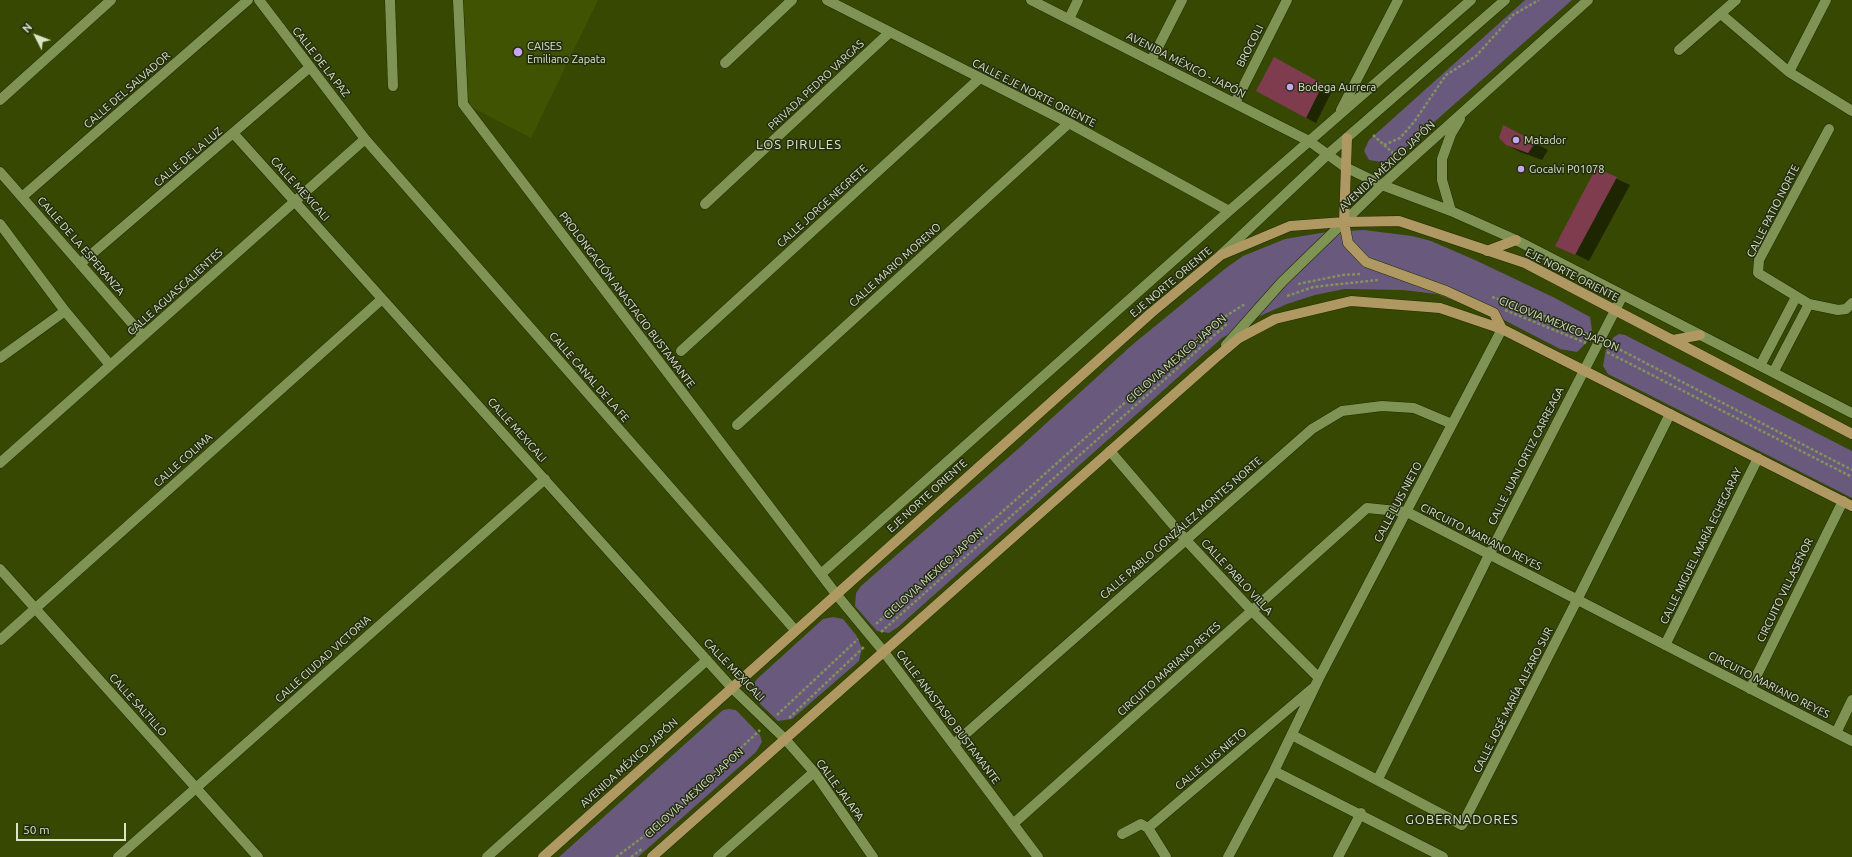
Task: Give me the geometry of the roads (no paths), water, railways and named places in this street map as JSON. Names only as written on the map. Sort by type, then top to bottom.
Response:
[{"type":"main road","points":[[1347,138],[1344,222],[1348,243],[1366,262],[1446,291],[1494,313],[1502,329]]},
{"type":"main road","name":"EJE NORTE ORIENTE","points":[[731,687],[1151,313],[1221,255],[1290,226],[1344,222],[1399,222],[1525,263],[1852,434]]},
{"type":"main road","points":[[1487,251],[1516,240]]},
{"type":"main road","points":[[652,857],[1213,360],[1239,338],[1275,319],[1351,301],[1440,308],[1502,329],[1852,506]]},
{"type":"main road","points":[[1673,340],[1700,335]]},
{"type":"main road","name":"AVENIDA MÉXICO-JAPÓN","points":[[543,857],[731,687]]},
{"type":"street","points":[[0,100],[111,0]]},
{"type":"street","name":"CALLE DEL SALVADOR","points":[[22,197],[248,0]]},
{"type":"street","name":"CALLE DE LA PAZ","points":[[258,0],[365,139]]},
{"type":"street","points":[[390,0],[393,86]]},
{"type":"street","name":"PROLONGACIÓN ANASTACIO BUSTAMANTE","points":[[458,0],[463,104],[836,594]]},
{"type":"street","points":[[725,63],[792,0]]},
{"type":"street","name":"CALLE EJE NORTE ORIENTE","points":[[827,0],[1069,123],[1229,211]]},
{"type":"street","name":"AVENIDA MÉXICO - JAPÓN","points":[[1031,0],[1309,141],[1327,156],[1345,167],[1382,185],[1451,212],[1516,240],[1700,335],[1774,371],[1852,413]]},
{"type":"street","points":[[1069,19],[1078,0]]},
{"type":"street","points":[[1151,61],[1182,0]]},
{"type":"street","name":"BROCOLI","points":[[1235,103],[1287,0]]},
{"type":"street","points":[[1338,115],[1398,0]]},
{"type":"street","name":"EJE NORTE ORIENTE","points":[[821,574],[1229,211],[1471,0]]},
{"type":"street","points":[[1221,255],[1347,138],[1505,0]]},
{"type":"street","name":"AVENIDA MÉXICO JAPÓN","points":[[1213,360],[1272,292],[1382,185],[1588,0]]},
{"type":"street","points":[[1679,50],[1736,0]]},
{"type":"street","points":[[1789,72],[1826,0]]},
{"type":"street","points":[[1721,14],[1789,72],[1852,112]]},
{"type":"street","name":"PRIVADA PEDRO VARGAS","points":[[705,204],[890,32]]},
{"type":"street","name":"CALLE DE LA LUZ","points":[[80,264],[310,68]]},
{"type":"street","name":"CALLE JORGE NEGRETE","points":[[681,351],[980,78]]},
{"type":"street","points":[[1451,212],[1442,180],[1442,159],[1451,134],[1468,107]]},
{"type":"street","name":"CALLE MARIO MORENO","points":[[737,425],[1069,123]]},
{"type":"street","name":"CALLE PATIO NORTE","points":[[1829,129],[1759,260],[1758,272],[1796,297],[1810,304],[1838,310],[1846,309],[1852,303]]},
{"type":"street","name":"CALLE MEXICALI","points":[[234,134],[731,687],[785,738]]},
{"type":"street","name":"CALLE AGUASCALIENTES","points":[[0,463],[365,139]]},
{"type":"street","name":"CALLE CANAL DE LA FE","points":[[365,139],[795,630]]},
{"type":"street","name":"CALLE DE LA ESPERANZA","points":[[0,172],[143,336]]},
{"type":"street","points":[[0,224],[65,311],[110,365]]},
{"type":"street","name":"CALLE JUAN ORTIZ CARREAGA","points":[[1378,779],[1489,555],[1623,295]]},
{"type":"street","points":[[1760,364],[1796,297]]},
{"type":"street","name":"CALLE COLIMA","points":[[0,640],[382,299]]},
{"type":"street","points":[[1774,371],[1810,304]]},
{"type":"street","points":[[0,358],[65,311]]},
{"type":"street","name":"CALLE LUIS NIETO","points":[[1228,857],[1274,771],[1318,682],[1502,329]]},
{"type":"street","name":"CALLE PABLO GONZÁLEZ MONTES NORTE","points":[[954,744],[1312,429],[1342,411],[1382,406],[1414,408],[1452,424]]},
{"type":"street","name":"CALLE JOSÉ MARÍA ALFARO SUR","points":[[1292,735],[1378,779],[1462,825],[1578,600],[1670,414]]},
{"type":"street","name":"CALLE PABLO VILLA","points":[[1110,451],[1186,540],[1318,682]]},
{"type":"street","name":"CALLE MIGUEL MARÍA ECHEGARAY","points":[[1665,645],[1758,458]]},
{"type":"street","name":"CALLE CIUDAD VICTORIA","points":[[118,857],[545,479]]},
{"type":"street","name":"CIRCUITO VILLASEÑOR","points":[[1750,689],[1842,501]]},
{"type":"street","name":"CIRCUITO MARIANO REYES","points":[[1013,824],[1367,508],[1407,512],[1852,741]]},
{"type":"street","name":"CALLE SALTILLO","points":[[0,569],[258,857]]},
{"type":"street","name":"CALLE ANASTASIO BUSTAMANTE","points":[[836,594],[871,635],[1038,857]]},
{"type":"street","points":[[486,857],[707,660]]},
{"type":"street","name":"CALLE LUIS NIETO","points":[[1148,828],[1318,682]]},
{"type":"street","points":[[1836,733],[1852,700]]},
{"type":"street","name":"CALLE JALAPA","points":[[785,738],[814,772],[873,857]]},
{"type":"street","points":[[1274,771],[1361,813],[1443,857]]},
{"type":"street","points":[[718,857],[814,772]]},
{"type":"street","points":[[1338,857],[1361,813]]},
{"type":"street","points":[[1122,834],[1141,824],[1148,828],[1166,857]]},
{"type":"place","name":"CAISES Emiliano Zapata","points":[[518,52]]},
{"type":"place","name":"Bodega Aurrera","points":[[1290,87]]},
{"type":"place","name":"Matador","points":[[1516,140]]},
{"type":"place","name":"Gocalvi P01078","points":[[1521,169]]},
{"type":"district","name":"LOS PIRULES","points":[[799,145]]},
{"type":"district","name":"GOBERNADORES","points":[[1462,820]]}]
